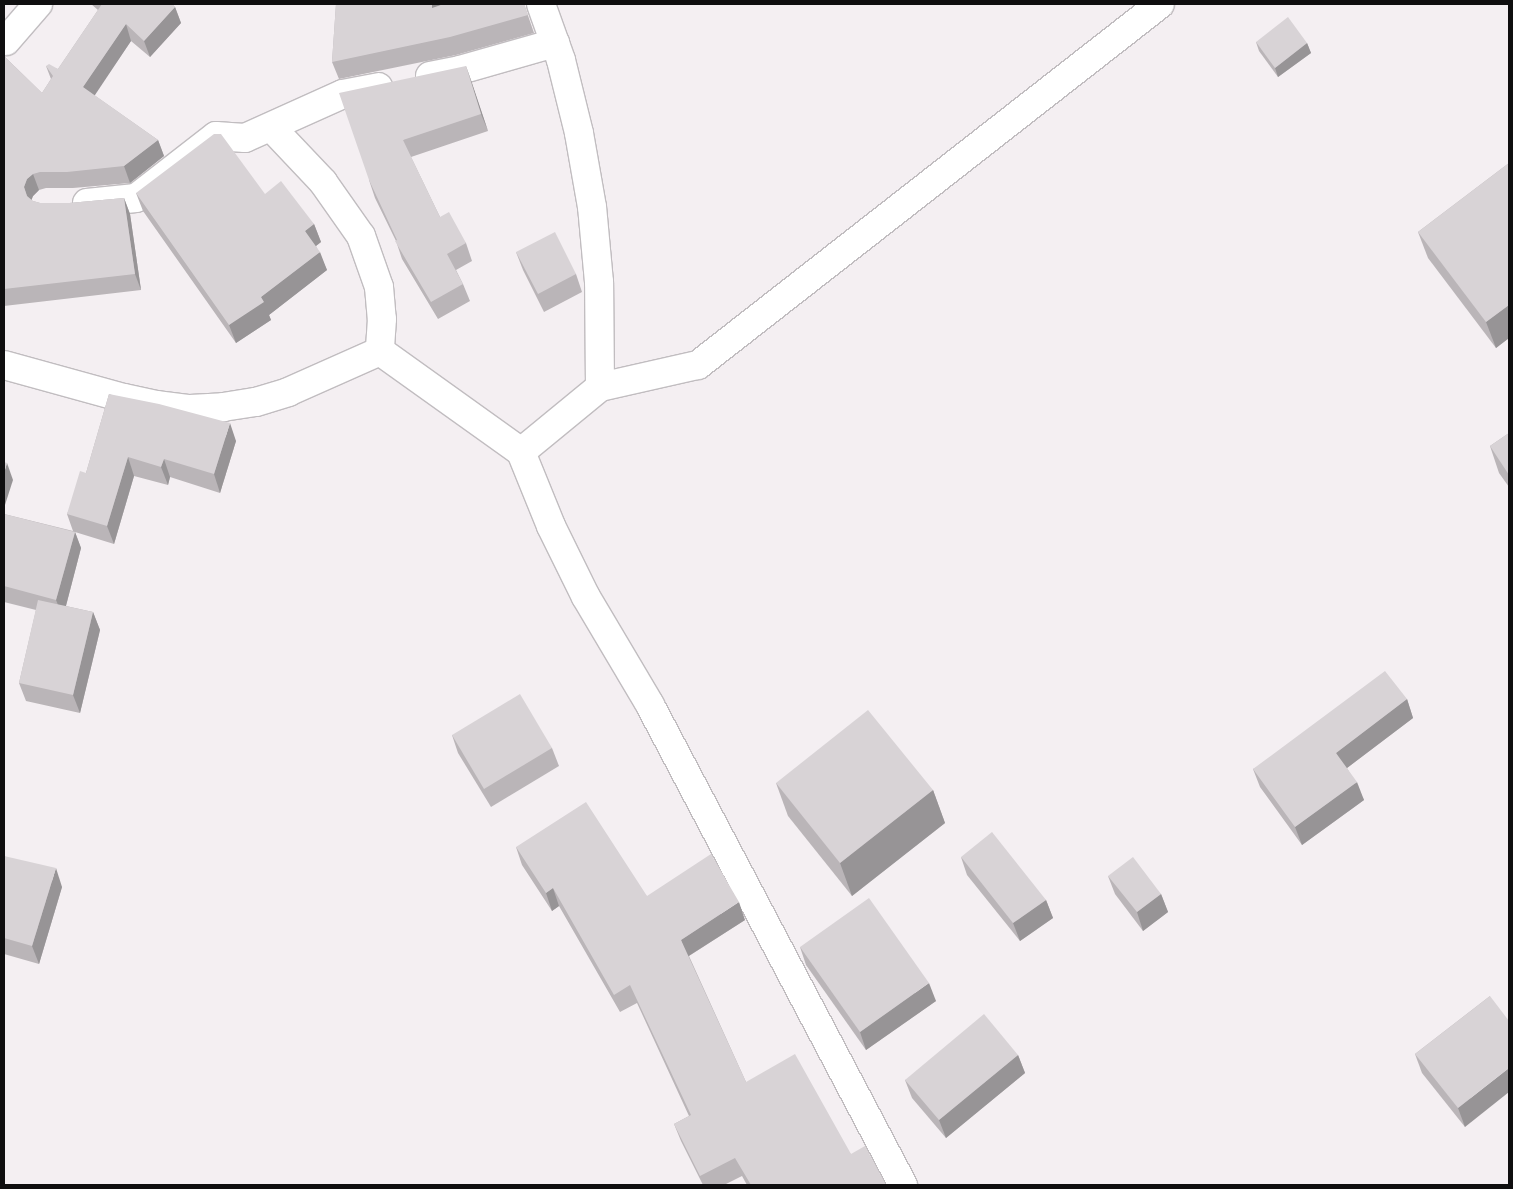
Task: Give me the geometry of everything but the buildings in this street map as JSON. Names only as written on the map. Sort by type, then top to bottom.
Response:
[{"type":"street","points":[[6,41],[38,4]]},
{"type":"street","points":[[541,4],[555,43],[579,133],[592,207],[599,282],[600,387]]},
{"type":"street","points":[[521,452],[600,387],[698,365],[1160,4]]},
{"type":"street","points":[[64,204],[136,198],[216,136],[244,138],[343,94],[460,70],[555,43]]},
{"type":"street","points":[[271,127],[323,182],[361,236],[379,287],[382,319],[380,351]]},
{"type":"street","points":[[4,365],[124,398],[156,405],[190,409],[256,402],[288,392],[380,351]]},
{"type":"street","points":[[380,351],[521,452],[551,526],[586,597],[650,705],[903,1185]]}]
